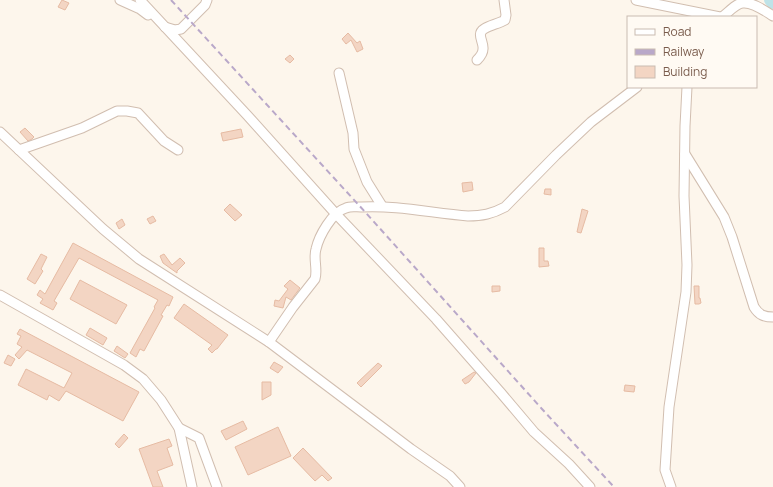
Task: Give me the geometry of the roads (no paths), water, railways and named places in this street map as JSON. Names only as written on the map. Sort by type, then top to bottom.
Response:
[{"type":"street","points":[[120,0],[140,9],[175,36],[335,213],[436,319],[534,432],[569,464],[590,487]]},
{"type":"street","points":[[140,0],[164,27],[175,30],[181,29],[205,5],[207,0]]},
{"type":"street","points":[[477,60],[482,54],[483,50],[480,33],[483,29],[504,20],[506,15],[504,0]]},
{"type":"street","points":[[636,0],[716,16]]},
{"type":"street","points":[[722,16],[743,3],[750,4],[773,16]]},
{"type":"street","points":[[339,73],[353,134],[354,149],[367,182],[382,206]]},
{"type":"street","points":[[269,342],[293,307],[315,279],[316,248],[328,222],[335,213],[346,208],[382,206],[468,216],[482,216],[494,213],[505,207],[556,154],[591,122],[636,88]]},
{"type":"street","points":[[671,487],[665,470],[669,415],[686,292],[687,265],[684,196],[687,88]]},
{"type":"street","points":[[19,150],[82,128],[117,111],[127,110],[138,113],[164,141],[178,150]]},
{"type":"street","points":[[0,132],[103,229],[139,259],[269,342],[411,449],[450,476],[460,487]]},
{"type":"street","points":[[685,154],[724,216],[754,307],[758,314],[765,317],[773,317]]},
{"type":"street","points":[[0,295],[124,365],[143,379],[161,400],[179,428],[192,487]]},
{"type":"street","points":[[179,428],[199,438],[217,487]]},
{"type":"waterway","points":[[770,0],[773,3]]},
{"type":"railway","points":[[171,0],[614,487]]}]
